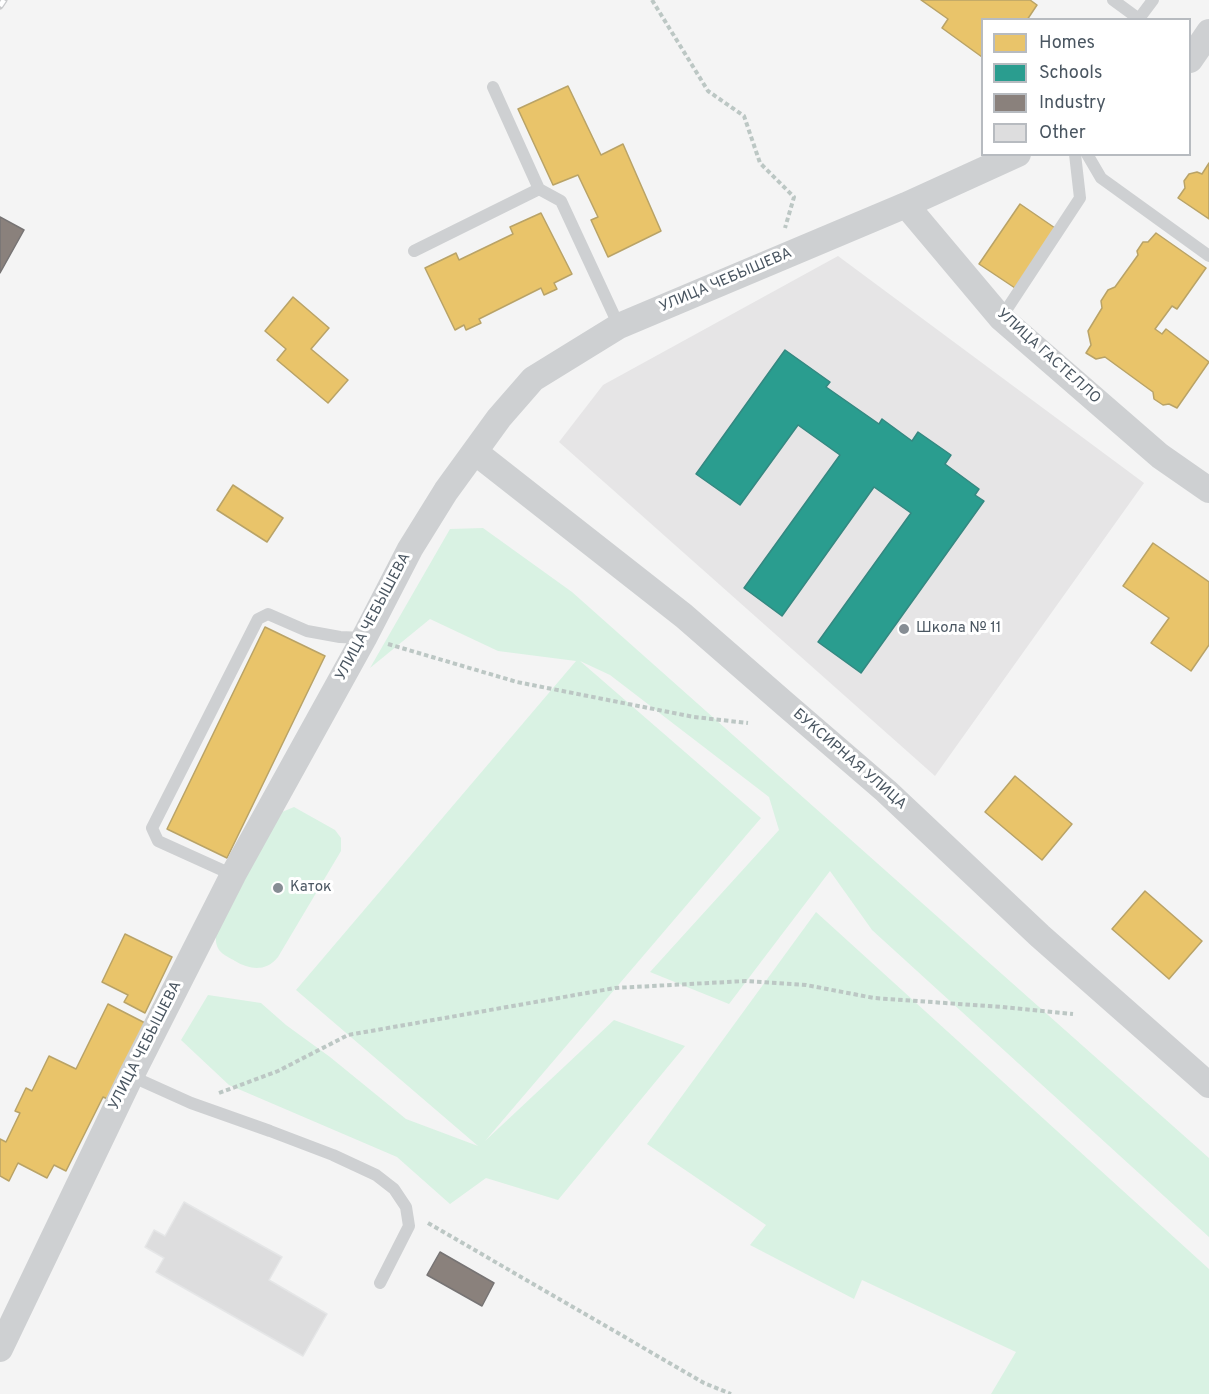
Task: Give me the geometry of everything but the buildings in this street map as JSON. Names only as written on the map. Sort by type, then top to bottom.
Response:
[{"type":"street","points":[[1191,59],[1209,32]]},
{"type":"street","name":"УЛИЦА ЧЕБЫШЕВА","points":[[0,1349],[131,1076],[233,875],[364,638],[410,549],[446,491],[499,418],[534,379],[619,326],[906,205],[1014,156]]},
{"type":"street","name":"УЛИЦА ГАСТЕЛЛО","points":[[906,205],[1001,318],[1160,456],[1209,490]]},
{"type":"street","name":"БУКСИРНАЯ УЛИЦА","points":[[475,452],[684,616],[886,791],[1040,936],[1209,1085]]},
{"type":"lane","points":[[1113,0],[1137,18]]},
{"type":"lane","points":[[1139,18],[1153,0]]},
{"type":"lane","points":[[493,87],[539,189],[561,201],[619,326]]},
{"type":"lane","points":[[1001,318],[1080,198],[1075,156]]},
{"type":"lane","points":[[1088,156],[1101,178],[1209,256]]},
{"type":"lane","points":[[414,251],[539,189]]},
{"type":"lane","points":[[233,875],[158,841],[152,828],[258,619],[268,614],[307,631],[340,637],[364,638]]},
{"type":"lane","points":[[131,1076],[191,1103],[270,1131],[376,1175],[394,1189],[406,1207],[409,1226],[380,1283]]},
{"type":"path","points":[[652,0],[708,91],[744,116],[760,163],[794,197],[785,230]]},
{"type":"path","points":[[364,638],[517,682],[694,717],[748,723]]},
{"type":"path","points":[[191,1103],[278,1071],[348,1035],[615,988],[746,981],[806,985],[874,998],[1072,1014]]},
{"type":"path","points":[[406,1207],[443,1233],[694,1378],[731,1394]]},
{"type":"shaded area","name":"Школа № 11","points":[[838,256],[1144,483],[935,776],[559,442],[603,385]]},
{"type":"green space","points":[[483,528],[572,592],[1209,1158],[1209,1237],[872,930],[830,871],[729,1004],[650,972],[779,830],[769,797],[610,675],[580,661],[761,818],[485,1141],[614,1020],[685,1046],[558,1200],[486,1178],[450,1204],[397,1157],[229,1085],[181,1040],[208,995],[261,1003],[406,1119],[478,1146],[296,990],[576,661],[498,651],[430,619],[370,668],[450,529]]},
{"type":"green space","name":"Каток","points":[[294,807],[335,830],[341,838],[341,851],[278,957],[268,965],[252,968],[219,950],[216,941],[217,926],[282,812]]},
{"type":"green space","points":[[816,912],[1209,1269],[1209,1394],[991,1394],[1016,1352],[862,1280],[854,1299],[750,1245],[766,1225],[647,1144]]},
{"type":"railway","points":[[0,6],[4,0]]},
{"type":"place","name":"Школа № 11","points":[[904,629]]},
{"type":"place","name":"Каток","points":[[278,888]]}]
